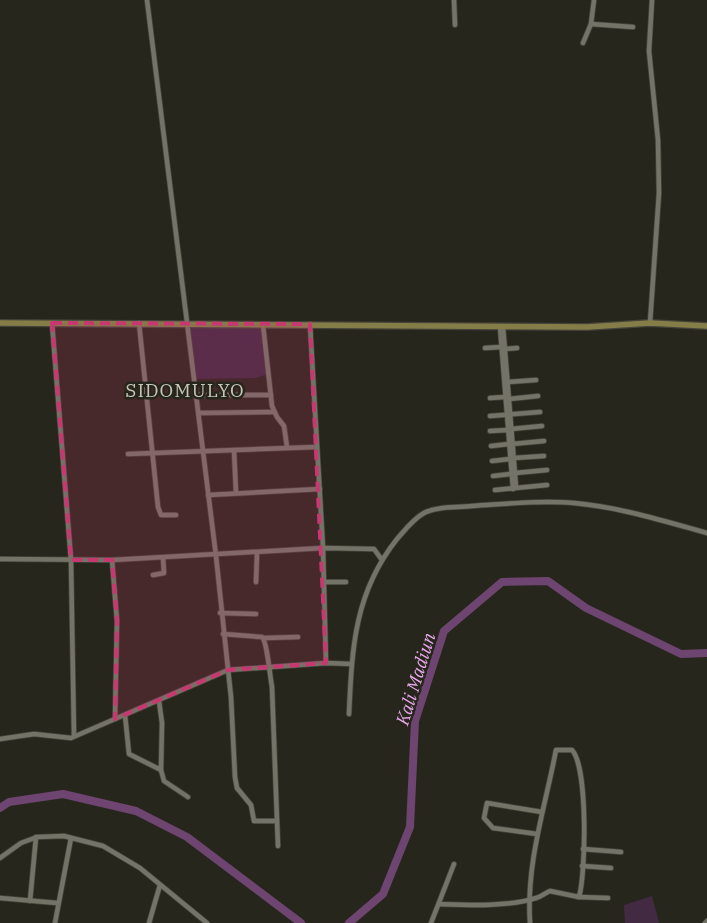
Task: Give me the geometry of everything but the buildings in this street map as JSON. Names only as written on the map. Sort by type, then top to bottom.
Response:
[{"type":"main road","points":[[0,323],[587,327],[650,323],[707,326]]},
{"type":"street","points":[[146,0],[216,556],[220,613],[228,670],[235,783],[251,805],[254,820],[277,821]]},
{"type":"street","points":[[454,0],[455,25]]},
{"type":"street","points":[[583,43],[592,24],[594,0]]},
{"type":"street","points":[[650,323],[659,193],[658,140],[649,51],[652,0]]},
{"type":"street","points":[[592,24],[633,27]]},
{"type":"street","points":[[139,323],[160,515],[176,514]]},
{"type":"street","points":[[52,324],[71,560],[74,736]]},
{"type":"street","points":[[310,324],[325,582],[326,663]]},
{"type":"street","points":[[263,325],[274,412],[284,426],[287,447]]},
{"type":"street","points":[[501,327],[514,488]]},
{"type":"street","points":[[485,348],[517,348]]},
{"type":"street","points":[[503,348],[507,398]]},
{"type":"street","points":[[507,382],[536,380]]},
{"type":"street","points":[[197,395],[271,395]]},
{"type":"street","points":[[490,398],[538,396]]},
{"type":"street","points":[[199,414],[274,412]]},
{"type":"street","points":[[490,416],[508,412],[540,412]]},
{"type":"street","points":[[490,431],[542,426]]},
{"type":"street","points":[[491,446],[544,441]]},
{"type":"street","points":[[128,454],[317,447]]},
{"type":"street","points":[[234,450],[236,493]]},
{"type":"street","points":[[492,461],[544,456]]},
{"type":"street","points":[[493,476],[546,470]]},
{"type":"street","points":[[496,490],[547,485]]},
{"type":"street","points":[[208,494],[320,489]]},
{"type":"street","points":[[349,714],[356,626],[361,608],[382,560],[408,526],[425,512],[435,509],[571,502],[707,532]]},
{"type":"street","points":[[0,559],[112,560],[216,556],[323,548],[374,550],[382,560]]},
{"type":"street","points":[[256,582],[257,553]]},
{"type":"street","points":[[152,575],[164,573],[163,558]]},
{"type":"street","points":[[112,560],[117,621],[115,719]]},
{"type":"street","points":[[325,582],[346,582]]},
{"type":"street","points":[[220,613],[256,614]]},
{"type":"street","points":[[223,634],[264,638],[298,636]]},
{"type":"street","points":[[264,638],[267,643],[267,666],[272,687],[278,846]]},
{"type":"street","points":[[0,739],[34,734],[66,738],[74,736],[228,670],[326,663],[352,664]]},
{"type":"street","points":[[159,701],[162,732],[161,770],[164,781],[188,797]]},
{"type":"street","points":[[125,715],[129,754],[161,770]]},
{"type":"street","points":[[530,923],[528,900],[532,860],[556,750],[572,750],[578,761],[584,802],[582,866],[578,897]]},
{"type":"street","points":[[537,834],[493,828],[484,818],[487,803],[542,812]]},
{"type":"street","points":[[30,900],[36,837]]},
{"type":"street","points":[[0,858],[21,843],[36,837],[70,838],[103,846],[113,850],[140,868],[207,923]]},
{"type":"street","points":[[55,923],[70,838]]},
{"type":"street","points":[[583,850],[620,852]]},
{"type":"street","points":[[431,923],[454,864]]},
{"type":"street","points":[[582,866],[611,868]]},
{"type":"street","points":[[148,923],[160,885]]},
{"type":"street","points":[[439,904],[480,905],[528,900],[537,898],[550,891],[578,897],[608,898]]},
{"type":"street","points":[[0,898],[58,903]]},
{"type":"highlighted area","points":[[52,323],[310,324],[326,663],[228,670],[115,719],[117,621],[112,560],[71,560]]},
{"type":"shaded area","points":[[188,327],[262,328],[268,374],[255,378],[195,379]]},
{"type":"shaded area","points":[[652,896],[659,923],[625,923],[624,905]]},
{"type":"waterway","name":"Kali Madiun","points":[[349,923],[383,894],[410,827],[415,721],[444,631],[502,582],[548,581],[586,608],[681,654],[707,653]]},
{"type":"waterway","name":"Kali Madiun","points":[[0,808],[9,802],[63,794],[136,811],[187,837],[301,923]]},
{"type":"district","name":"SIDOMULYO","points":[[185,390]]}]
